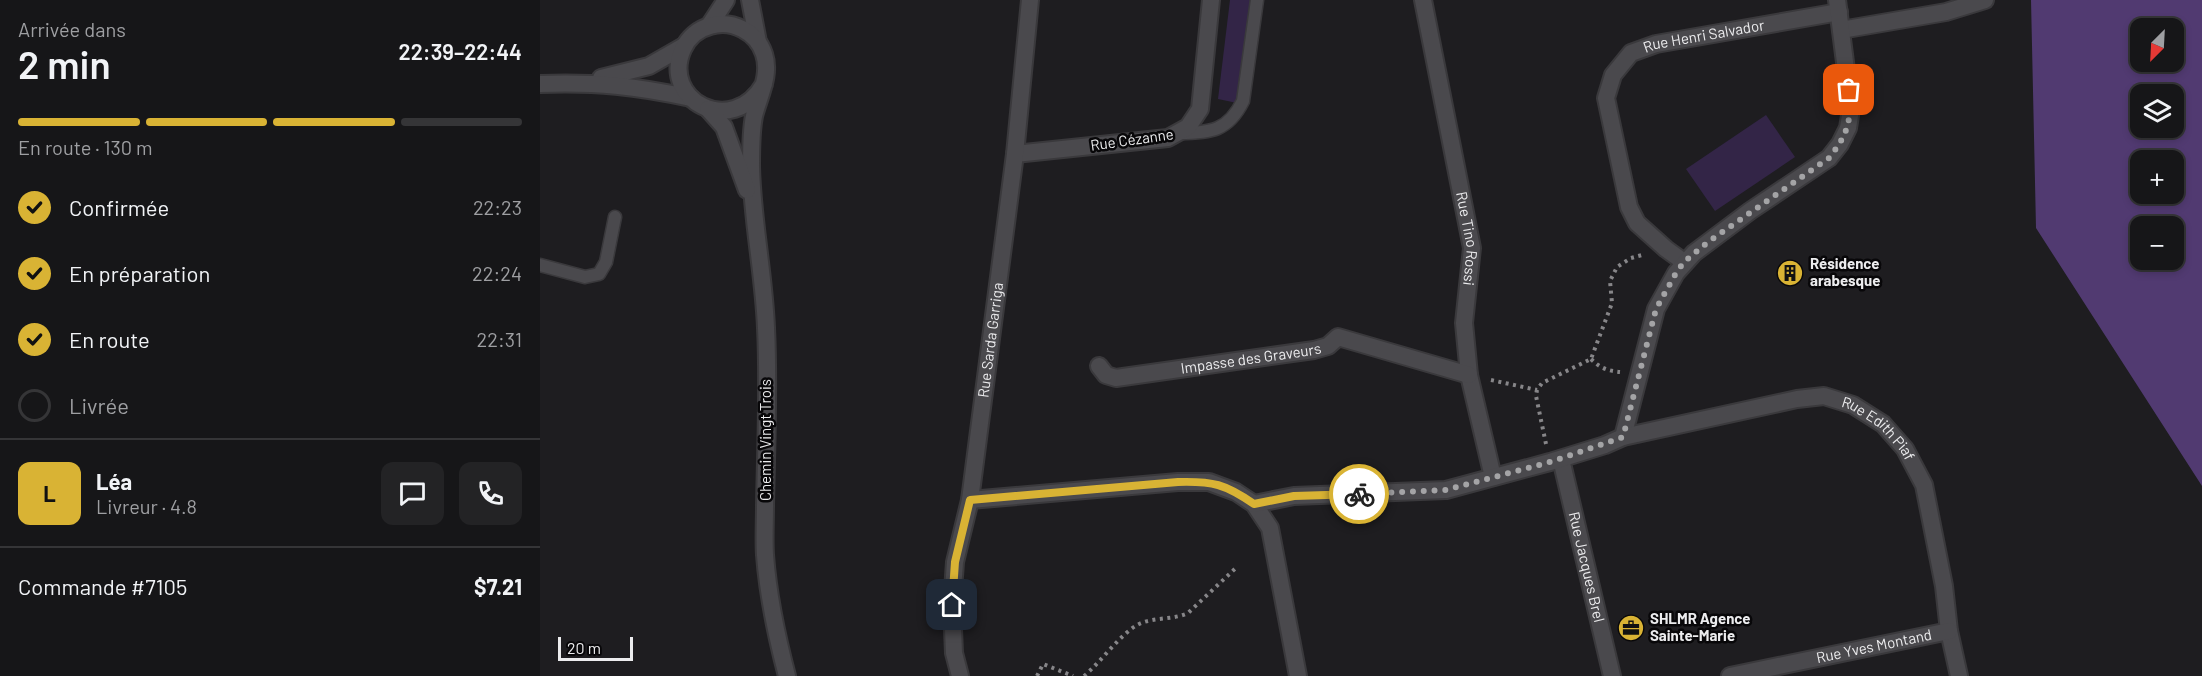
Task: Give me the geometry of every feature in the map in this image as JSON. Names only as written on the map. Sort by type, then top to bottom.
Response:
[{"type":"street","points":[[691,98],[680,79],[678,67],[684,46],[691,37],[709,26],[726,0]]},
{"type":"street","name":"Chemin Vingt Trois","points":[[750,0],[758,42],[766,63],[764,84],[754,118],[751,154],[752,202],[766,329],[765,556],[787,676]]},
{"type":"street","name":"Rue Sarda Garriga","points":[[960,676],[954,653],[952,605],[955,562],[970,500],[1015,154],[1030,0]]},
{"type":"street","name":"Rue Cézanne","points":[[1015,154],[1168,138],[1179,133],[1195,119],[1200,109],[1211,0]]},
{"type":"street","name":"Rue Tino Rossi","points":[[1423,0],[1472,248],[1464,323],[1469,375],[1492,477]]},
{"type":"street","points":[[1841,30],[1946,12],[1985,0]]},
{"type":"street","points":[[1623,437],[1656,309],[1684,262],[1750,211],[1829,158],[1840,144],[1848,128],[1851,109],[1838,6]]},
{"type":"street","name":"Rue Henri Salvador","points":[[1684,262],[1638,223],[1629,207],[1606,98],[1613,75],[1631,53],[1656,44],[1838,6]]},
{"type":"street","points":[[709,26],[731,24],[751,34],[758,42]]},
{"type":"street","points":[[583,82],[649,66],[684,46]]},
{"type":"street","points":[[540,84],[583,82],[624,85],[691,98]]},
{"type":"street","points":[[708,110],[730,111],[741,108],[758,94],[764,84]]},
{"type":"street","name":"Chemin Vingt Trois","points":[[691,98],[708,110],[724,127],[752,202]]},
{"type":"street","name":"Impasse des Graveurs","points":[[1099,366],[1106,375],[1116,378],[1314,350],[1328,346],[1338,337],[1469,375]]},
{"type":"street","name":"Rue Edith Piaf","points":[[1254,504],[1294,496],[1446,490],[1556,460],[1623,437],[1797,399],[1824,396],[1853,405],[1883,424],[1905,450],[1924,485],[1959,676]]},
{"type":"street","name":"Rue Jacques Brel","points":[[1556,460],[1612,676]]},
{"type":"street","points":[[970,500],[1178,482],[1209,482],[1236,492],[1254,504],[1270,528],[1298,676]]},
{"type":"street","name":"Rue Yves Montand","points":[[1730,676],[1949,631]]},
{"type":"lane","points":[[1179,133],[1206,133],[1223,126],[1236,115],[1244,101],[1257,0]]},
{"type":"lane","points":[[540,265],[585,276],[599,274],[606,262],[615,217]]},
{"type":"path","points":[[1556,460],[1536,396],[1537,390],[1542,383],[1592,359],[1612,303],[1610,281],[1617,267],[1631,258],[1666,249]]},
{"type":"path","points":[[1592,359],[1609,371],[1639,372]]},
{"type":"path","points":[[1469,375],[1537,390]]},
{"type":"path","points":[[1084,676],[1133,628],[1146,622],[1188,613],[1238,566]]},
{"type":"path","points":[[1037,676],[1043,664],[1073,676]]},
{"type":"shaded area","points":[[1230,0],[1252,0],[1237,103],[1218,99]]},
{"type":"shaded area","points":[[2031,0],[2202,0],[2202,486],[2036,228]]},
{"type":"shaded area","points":[[1766,115],[1795,157],[1715,211],[1686,169]]},
{"type":"way so far","points":[[1359,494],[1446,490],[1550,462],[1623,437],[1656,309],[1676,273],[1684,262],[1708,242],[1829,158],[1840,144],[1848,128],[1851,109],[1849,90]]},
{"type":"place","name":"Résidence arabesque","points":[[1790,273]]},
{"type":"place","name":"SHLMR Agence Sainte-Marie","points":[[1631,628]]},
{"type":"route","points":[[952,605],[955,562],[970,500],[1178,482],[1209,482],[1236,492],[1254,504],[1294,496],[1359,494]]}]
